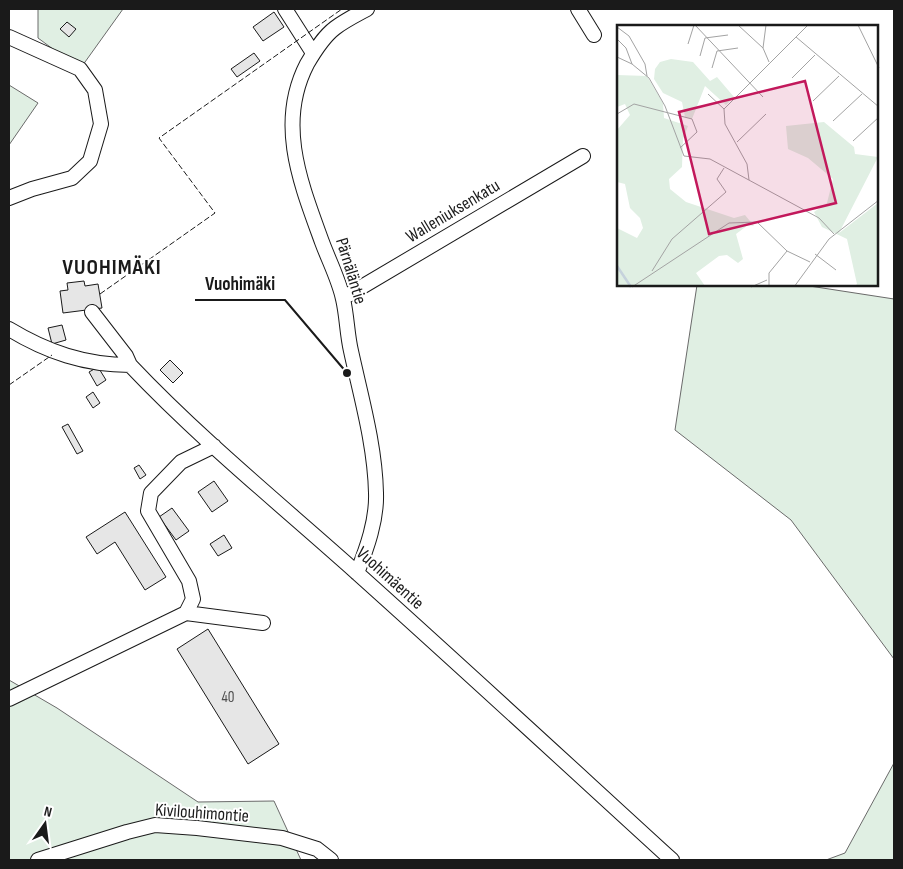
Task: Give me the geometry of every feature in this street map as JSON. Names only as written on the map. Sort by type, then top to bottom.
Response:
[{"type":"street","points":[[285,9],[313,53]]},
{"type":"street","name":"Pärnäläntie","points":[[357,573],[367,548],[376,494],[372,459],[349,345],[343,298],[304,194],[294,157],[292,124],[296,94],[302,73],[313,53],[334,29],[367,9]]},
{"type":"street","points":[[578,9],[594,35]]},
{"type":"street","points":[[9,37],[80,69],[95,90],[101,124],[90,161],[72,178],[32,189],[9,198]]},
{"type":"street","name":"Walleniuksenkatu","points":[[343,298],[583,156]]},
{"type":"street","name":"Vuohimäentie","points":[[92,312],[126,356],[130,365],[152,388],[672,860]]},
{"type":"street","points":[[9,329],[35,344],[69,357],[107,365],[130,365]]},
{"type":"street","points":[[186,613],[193,599],[189,581],[148,511],[151,493],[181,462],[214,446]]},
{"type":"street","points":[[9,699],[186,613],[263,624]]},
{"type":"street","name":"Kivilouhimontie","points":[[38,860],[155,825],[282,838],[317,848],[331,860]]},
{"type":"green space","points":[[38,9],[123,9],[80,69],[38,38]]},
{"type":"green space","points":[[9,85],[38,103],[9,145]]},
{"type":"green space","points":[[697,286],[810,286],[894,299],[894,659],[791,520],[675,430]]},
{"type":"green space","points":[[9,680],[57,708],[198,802],[274,801],[301,860],[9,860]]},
{"type":"green space","points":[[894,763],[894,860],[826,860],[845,853]]},
{"type":"building","points":[[274,12],[284,27],[263,41],[253,27]]},
{"type":"building","points":[[67,22],[76,29],[69,37],[60,29]]},
{"type":"building","points":[[254,53],[260,61],[237,77],[231,69]]},
{"type":"building","points":[[84,281],[85,286],[98,284],[102,308],[63,313],[60,291],[68,290],[67,283]]},
{"type":"building","points":[[62,325],[66,340],[52,344],[48,328]]},
{"type":"building","points":[[170,360],[183,373],[173,383],[160,370]]},
{"type":"building","points":[[98,367],[106,380],[97,386],[89,372]]},
{"type":"building","points":[[93,392],[100,403],[93,408],[86,397]]},
{"type":"building","points":[[68,424],[83,451],[77,454],[62,427]]},
{"type":"building","points":[[139,465],[146,475],[140,479],[134,468]]},
{"type":"building","points":[[214,481],[228,501],[212,512],[198,492]]},
{"type":"building","points":[[172,508],[189,531],[176,540],[159,517]]},
{"type":"building","points":[[125,512],[166,577],[145,590],[115,542],[97,554],[86,537]]},
{"type":"building","points":[[224,535],[232,548],[218,556],[210,544]]},
{"type":"building","points":[[208,629],[279,744],[248,764],[177,649]]},
{"type":"fence","points":[[100,294],[215,213],[159,138],[342,9]]},
{"type":"fence","points":[[9,385],[52,355]]},
{"type":"place","name":"Vuohimäki","points":[[347,373]]},
{"type":"district","name":"VUOHIMÄKI","points":[[112,267]]}]
